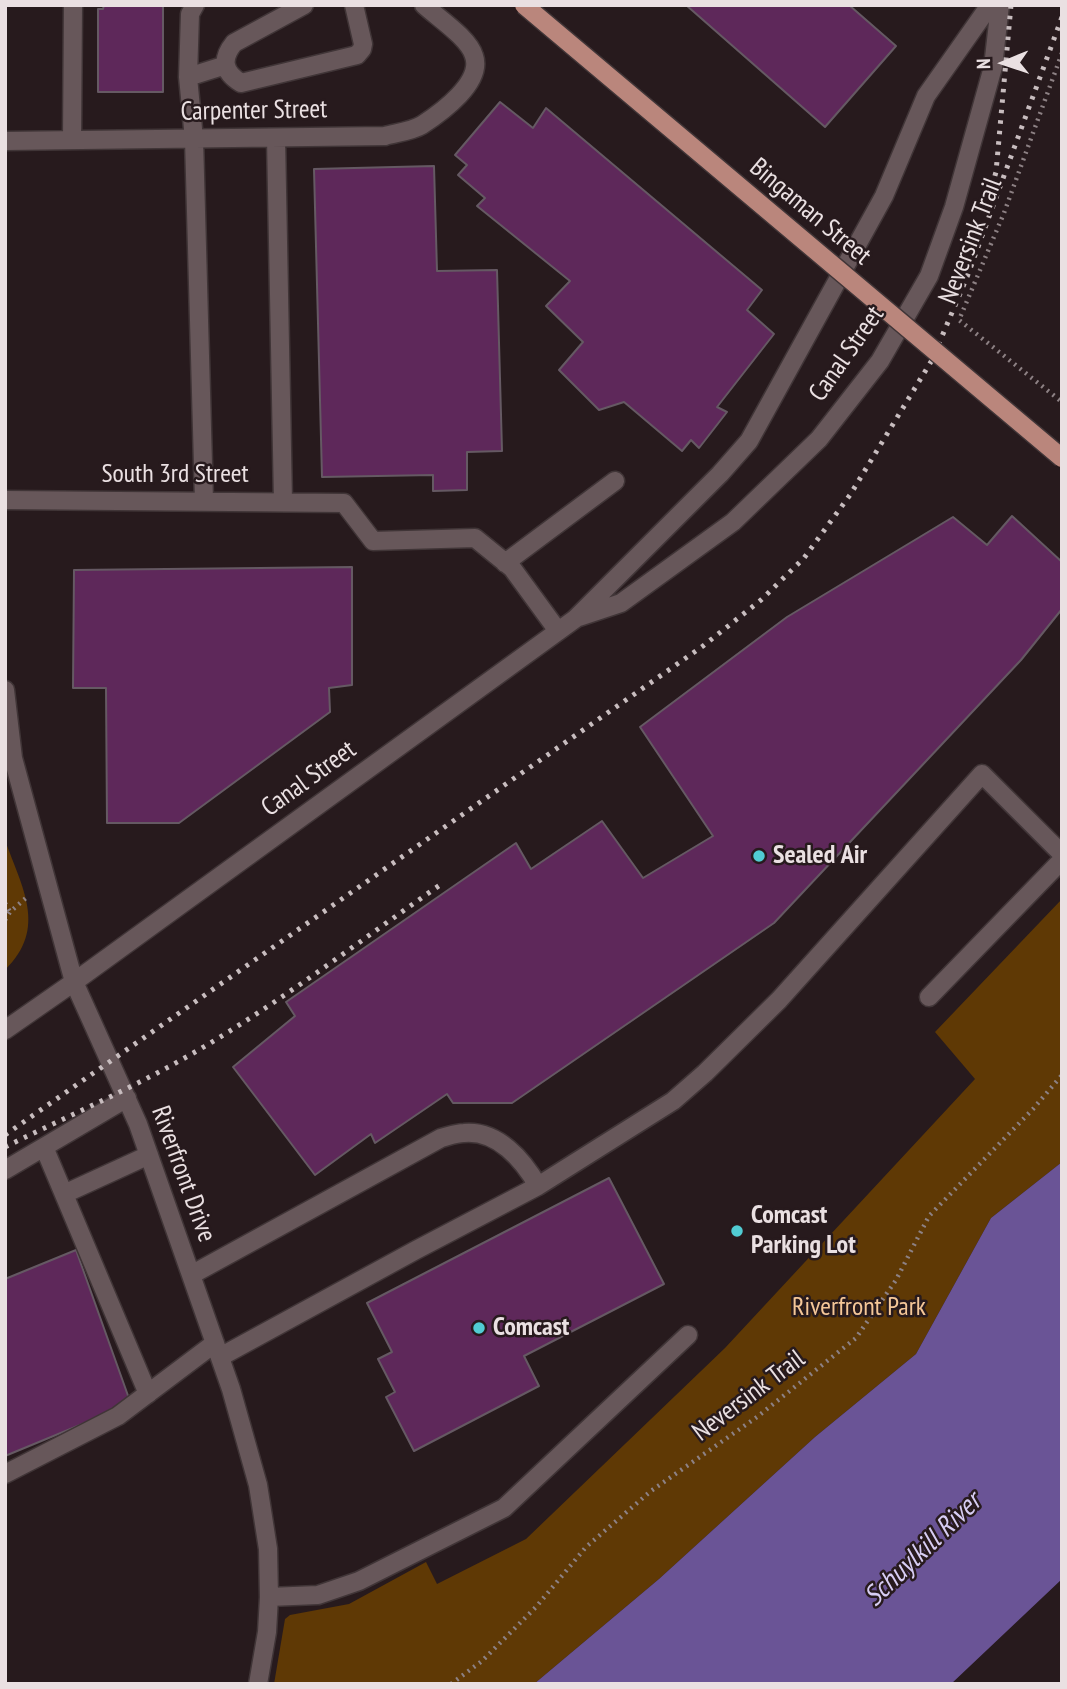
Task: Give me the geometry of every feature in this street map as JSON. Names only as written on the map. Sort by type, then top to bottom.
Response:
[{"type":"main road","name":"Bingaman Street","points":[[524,5],[1062,458]]},
{"type":"street","points":[[72,140],[73,5]]},
{"type":"street","points":[[195,5],[190,14],[188,77],[194,139],[204,501]]},
{"type":"street","points":[[304,5],[234,43],[226,53],[226,65],[231,77],[241,83],[357,55],[363,44],[354,5]]},
{"type":"street","name":"Carpenter Street","points":[[5,141],[385,136],[420,127],[467,88],[477,69],[474,54],[466,43],[424,5]]},
{"type":"street","name":"Canal Street","points":[[5,1030],[575,619],[720,474],[749,441],[884,196],[926,96],[990,5]]},
{"type":"street","name":"Canal Street","points":[[575,619],[621,603],[733,522],[819,439],[880,361],[929,276],[954,207],[993,67],[1000,5]]},
{"type":"street","points":[[188,77],[226,65]]},
{"type":"street","points":[[276,138],[283,502]]},
{"type":"street","points":[[558,631],[512,568],[505,563],[615,481]]},
{"type":"street","name":"South 3rd Street","points":[[5,500],[344,503],[373,541],[475,538],[505,563]]},
{"type":"street","name":"Riverfront Drive","points":[[5,690],[13,758],[74,982],[127,1098],[149,1155],[217,1350],[258,1485],[268,1549],[269,1597],[267,1632],[258,1684]]},
{"type":"street","points":[[5,1474],[118,1416],[217,1350],[538,1186],[673,1101],[779,1000],[982,774],[1062,854]]},
{"type":"street","points":[[929,997],[1062,860]]},
{"type":"street","points":[[5,1170],[127,1098]]},
{"type":"street","points":[[191,1275],[441,1138],[464,1132],[483,1134],[513,1151],[528,1168],[538,1186]]},
{"type":"street","points":[[44,1147],[148,1394]]},
{"type":"street","points":[[64,1194],[149,1155]]},
{"type":"street","points":[[269,1597],[318,1595],[359,1581],[503,1508],[688,1335]]},
{"type":"path","name":"Neversink Trail","points":[[1062,53],[1004,213],[959,320],[1062,402]]},
{"type":"path","points":[[5,904],[10,912]]},
{"type":"path","name":"Neversink Trail","points":[[451,1684],[482,1661],[536,1607],[586,1547],[651,1491],[757,1417],[856,1338],[896,1280],[929,1216],[1033,1109],[1062,1075]]},
{"type":"green space","points":[[5,840],[24,891],[28,923],[26,939],[5,970]]},
{"type":"green space","name":"Riverfront Park","points":[[1062,899],[1062,1162],[991,1218],[916,1354],[815,1437],[659,1579],[534,1684],[274,1684],[285,1619],[290,1615],[349,1604],[426,1562],[437,1584],[526,1539],[725,1348],[975,1079],[935,1032]]},
{"type":"water","name":"Schuylkill River","points":[[1062,1162],[1062,1579],[951,1684],[534,1684],[659,1579],[815,1437],[916,1354],[991,1218]]},
{"type":"building","points":[[104,5],[163,5],[163,92],[98,92],[98,9],[103,9]]},
{"type":"building","points":[[686,5],[849,5],[896,46],[825,127]]},
{"type":"building","points":[[500,102],[533,128],[546,108],[762,290],[747,310],[774,334],[717,407],[727,412],[699,448],[691,440],[682,451],[624,402],[599,410],[559,370],[583,342],[546,306],[570,281],[477,206],[485,198],[458,175],[467,165],[455,155]]},
{"type":"building","points":[[434,166],[437,271],[497,270],[502,451],[467,452],[467,490],[433,491],[433,475],[322,477],[314,169]]},
{"type":"building","name":"Sealed Air","points":[[1012,516],[1062,562],[1062,609],[1021,660],[774,923],[512,1103],[453,1103],[447,1094],[375,1143],[371,1134],[315,1175],[233,1067],[295,1016],[286,1002],[516,843],[531,869],[602,821],[643,878],[713,836],[640,727],[787,617],[953,517],[987,545]]},
{"type":"building","points":[[352,567],[352,685],[329,688],[330,712],[179,823],[107,823],[106,688],[73,688],[74,570]]},
{"type":"building","name":"Comcast","points":[[609,1178],[664,1284],[524,1356],[539,1386],[414,1451],[386,1397],[395,1392],[378,1359],[392,1352],[367,1303]]},
{"type":"building","points":[[76,1250],[131,1404],[5,1456],[5,1279]]},
{"type":"railway","points":[[992,186],[996,172],[1011,5]]},
{"type":"railway","points":[[5,1135],[703,646],[761,600],[804,558],[850,495],[932,360],[967,277],[1062,17]]},
{"type":"railway","points":[[5,1147],[138,1083],[215,1040],[281,998],[440,885]]},
{"type":"place","name":"Sealed Air","points":[[759,856]]},
{"type":"place","name":"Comcast Parking Lot","points":[[737,1231]]},
{"type":"place","name":"Comcast","points":[[479,1328]]}]
